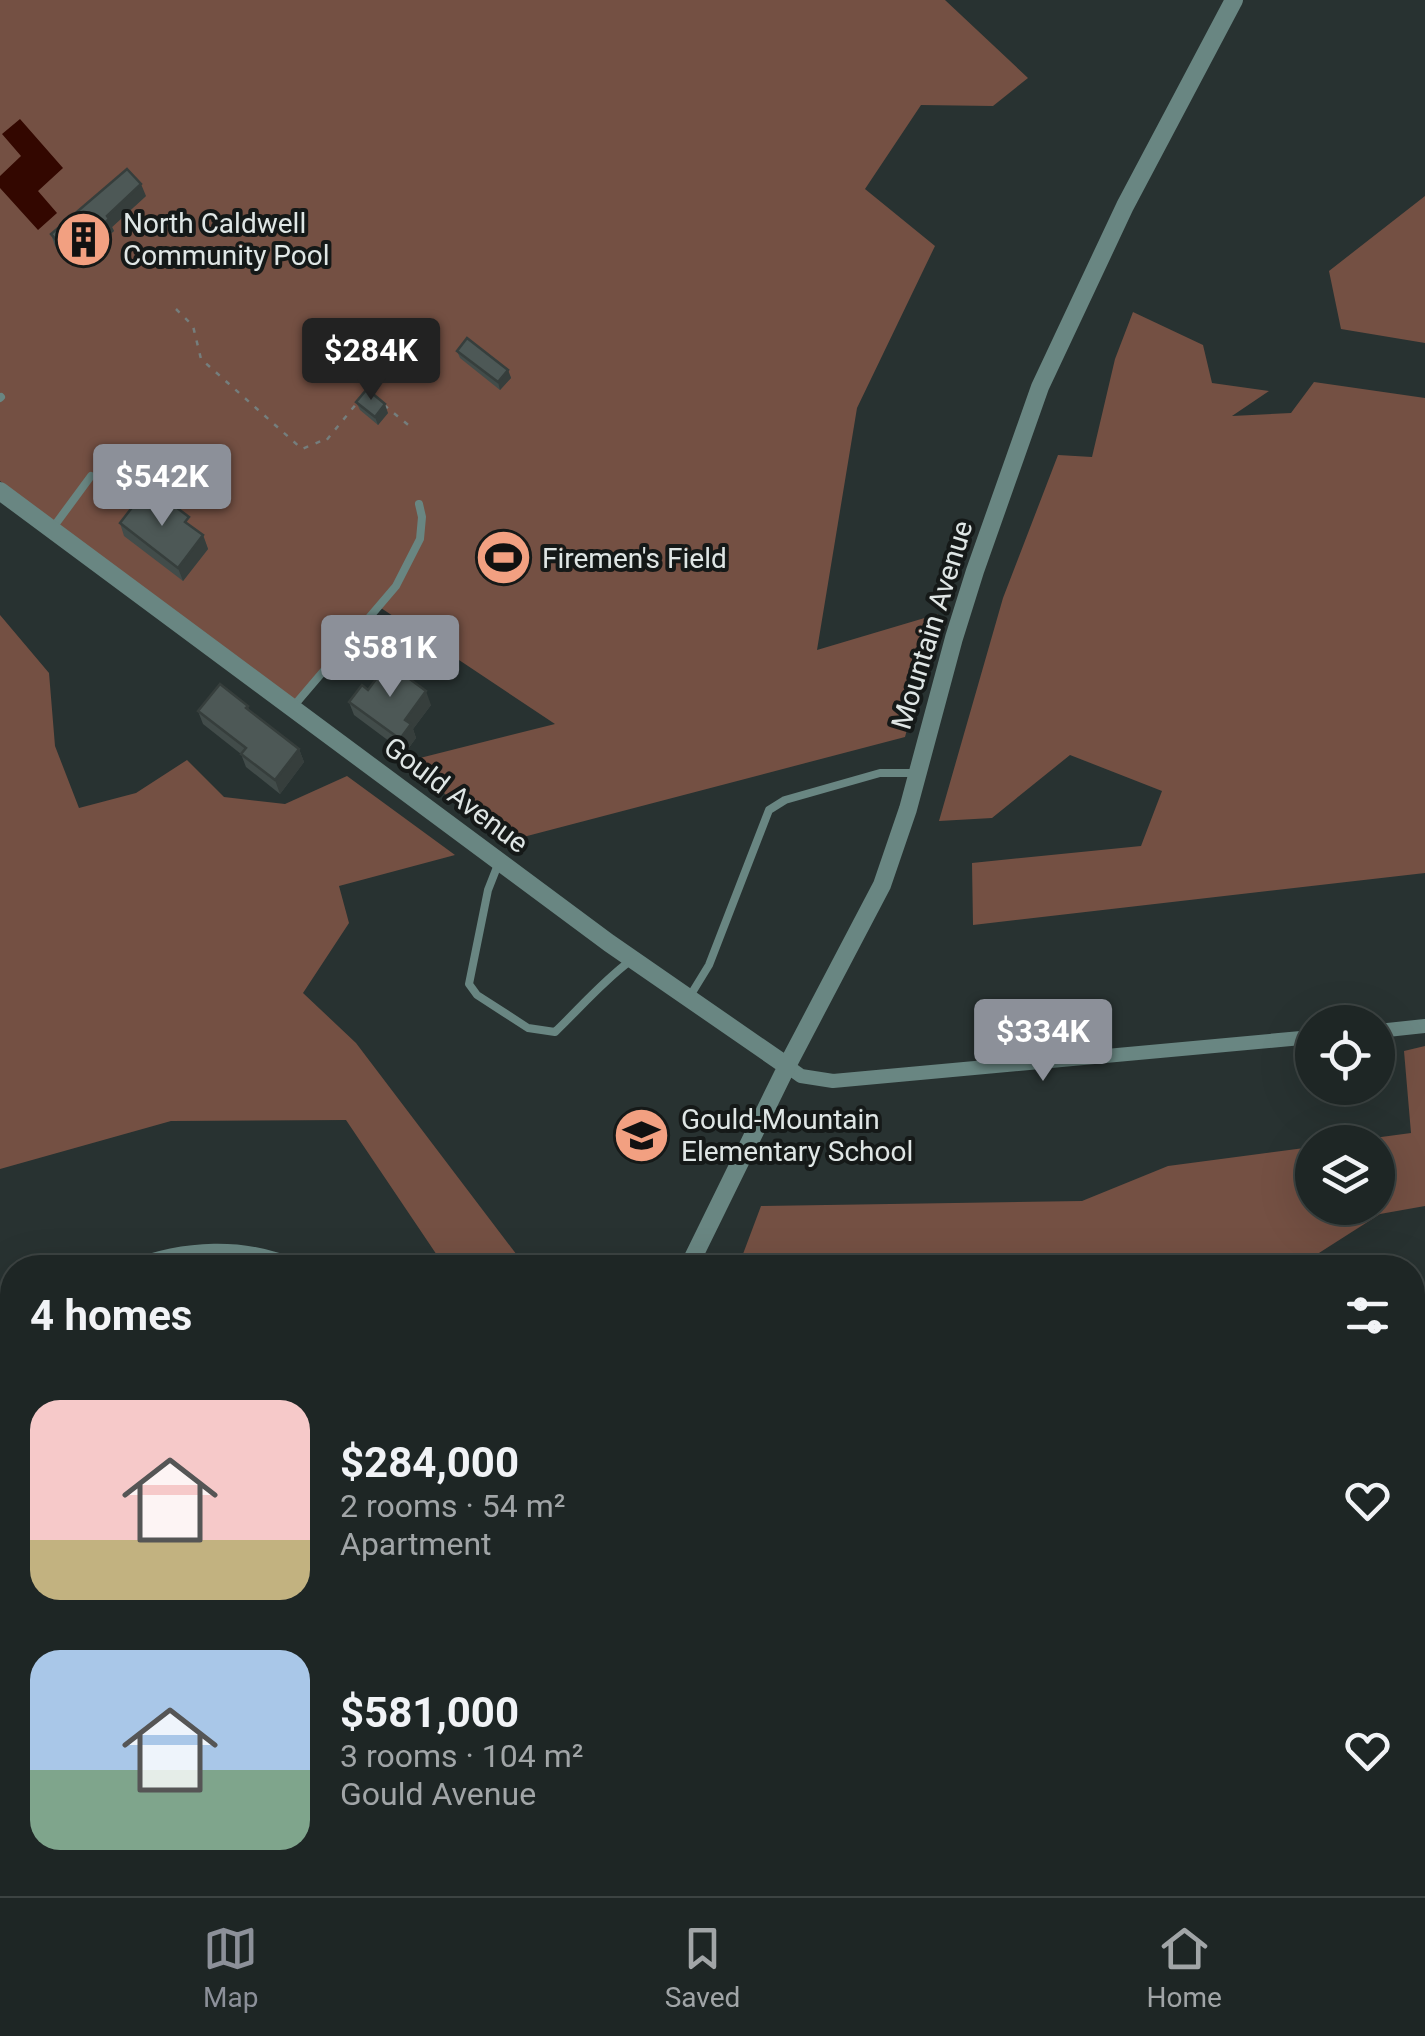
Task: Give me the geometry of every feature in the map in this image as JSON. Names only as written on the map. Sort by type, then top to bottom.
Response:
[{"type":"street","name":"Mountain Avenue","points":[[694,1255],[786,1066],[882,884],[896,849],[975,570],[1040,387],[1125,206],[1234,0]]},
{"type":"street","name":"Gould Avenue","points":[[0,490],[632,960],[786,1066]]},
{"type":"street","points":[[1395,1029],[1425,1026]]},
{"type":"street","points":[[786,1066],[801,1076],[832,1081],[1295,1039]]},
{"type":"street","points":[[173,1255],[222,1250],[255,1255]]},
{"type":"lane","points":[[52,529],[91,476]]},
{"type":"lane","points":[[292,708],[396,586],[420,539],[420,504]]},
{"type":"lane","points":[[688,1000],[710,964],[769,810],[785,800],[880,773],[918,773]]},
{"type":"lane","points":[[499,862],[488,890],[469,984],[477,995],[528,1028],[554,1032],[632,960]]},
{"type":"path","points":[[176,309],[192,326],[201,358],[302,450],[325,442],[357,404]]},
{"type":"path","points":[[382,403],[412,428]]},
{"type":"shaded area","points":[[0,0],[945,0],[1028,78],[993,106],[921,105],[865,189],[935,246],[857,408],[817,650],[938,614],[905,737],[500,843],[408,761],[555,724],[381,608],[295,710],[0,481]]},
{"type":"shaded area","points":[[20,119],[63,168],[38,191],[57,213],[38,230],[0,188],[0,176],[21,156],[2,134]]},
{"type":"shaded area","points":[[1425,196],[1425,343],[1341,329],[1329,271]]},
{"type":"shaded area","points":[[1133,312],[1203,345],[1212,383],[1269,391],[1232,416],[1291,413],[1314,382],[1425,398],[1425,873],[973,925],[972,863],[1141,846],[1162,791],[1070,755],[992,818],[939,821],[1003,598],[1058,455],[1092,457],[1115,359]]},
{"type":"shaded area","points":[[0,615],[49,673],[55,746],[79,808],[136,793],[187,760],[224,797],[285,804],[347,776],[455,855],[339,886],[349,923],[303,993],[356,1043],[517,1255],[437,1255],[346,1120],[171,1121],[0,1169]]},
{"type":"shaded area","points":[[1425,1046],[1425,1206],[1395,1211],[1395,1135],[1411,1133],[1404,1051]]},
{"type":"shaded area","points":[[1295,1149],[1295,1225],[1363,1225],[1316,1255],[743,1255],[761,1206],[1082,1201],[1168,1166]]},
{"type":"building","points":[[127,169],[141,184],[69,254],[51,234]]},
{"type":"building","points":[[467,338],[508,370],[498,382],[457,351]]},
{"type":"building","points":[[367,389],[385,404],[375,417],[356,402]]},
{"type":"building","points":[[144,492],[163,507],[168,501],[189,517],[185,522],[203,535],[178,568],[120,523]]},
{"type":"building","points":[[388,663],[426,691],[405,720],[411,724],[400,739],[349,702],[362,685],[368,690]]},
{"type":"building","points":[[220,684],[299,749],[275,780],[241,754],[246,748],[198,711]]},
{"type":"place","name":"North Caldwell Community Pool","points":[[84,239]]},
{"type":"place","name":"Firemen's Field","points":[[503,558]]},
{"type":"place","name":"Gould-Mountain Elementary School","points":[[642,1135]]}]
